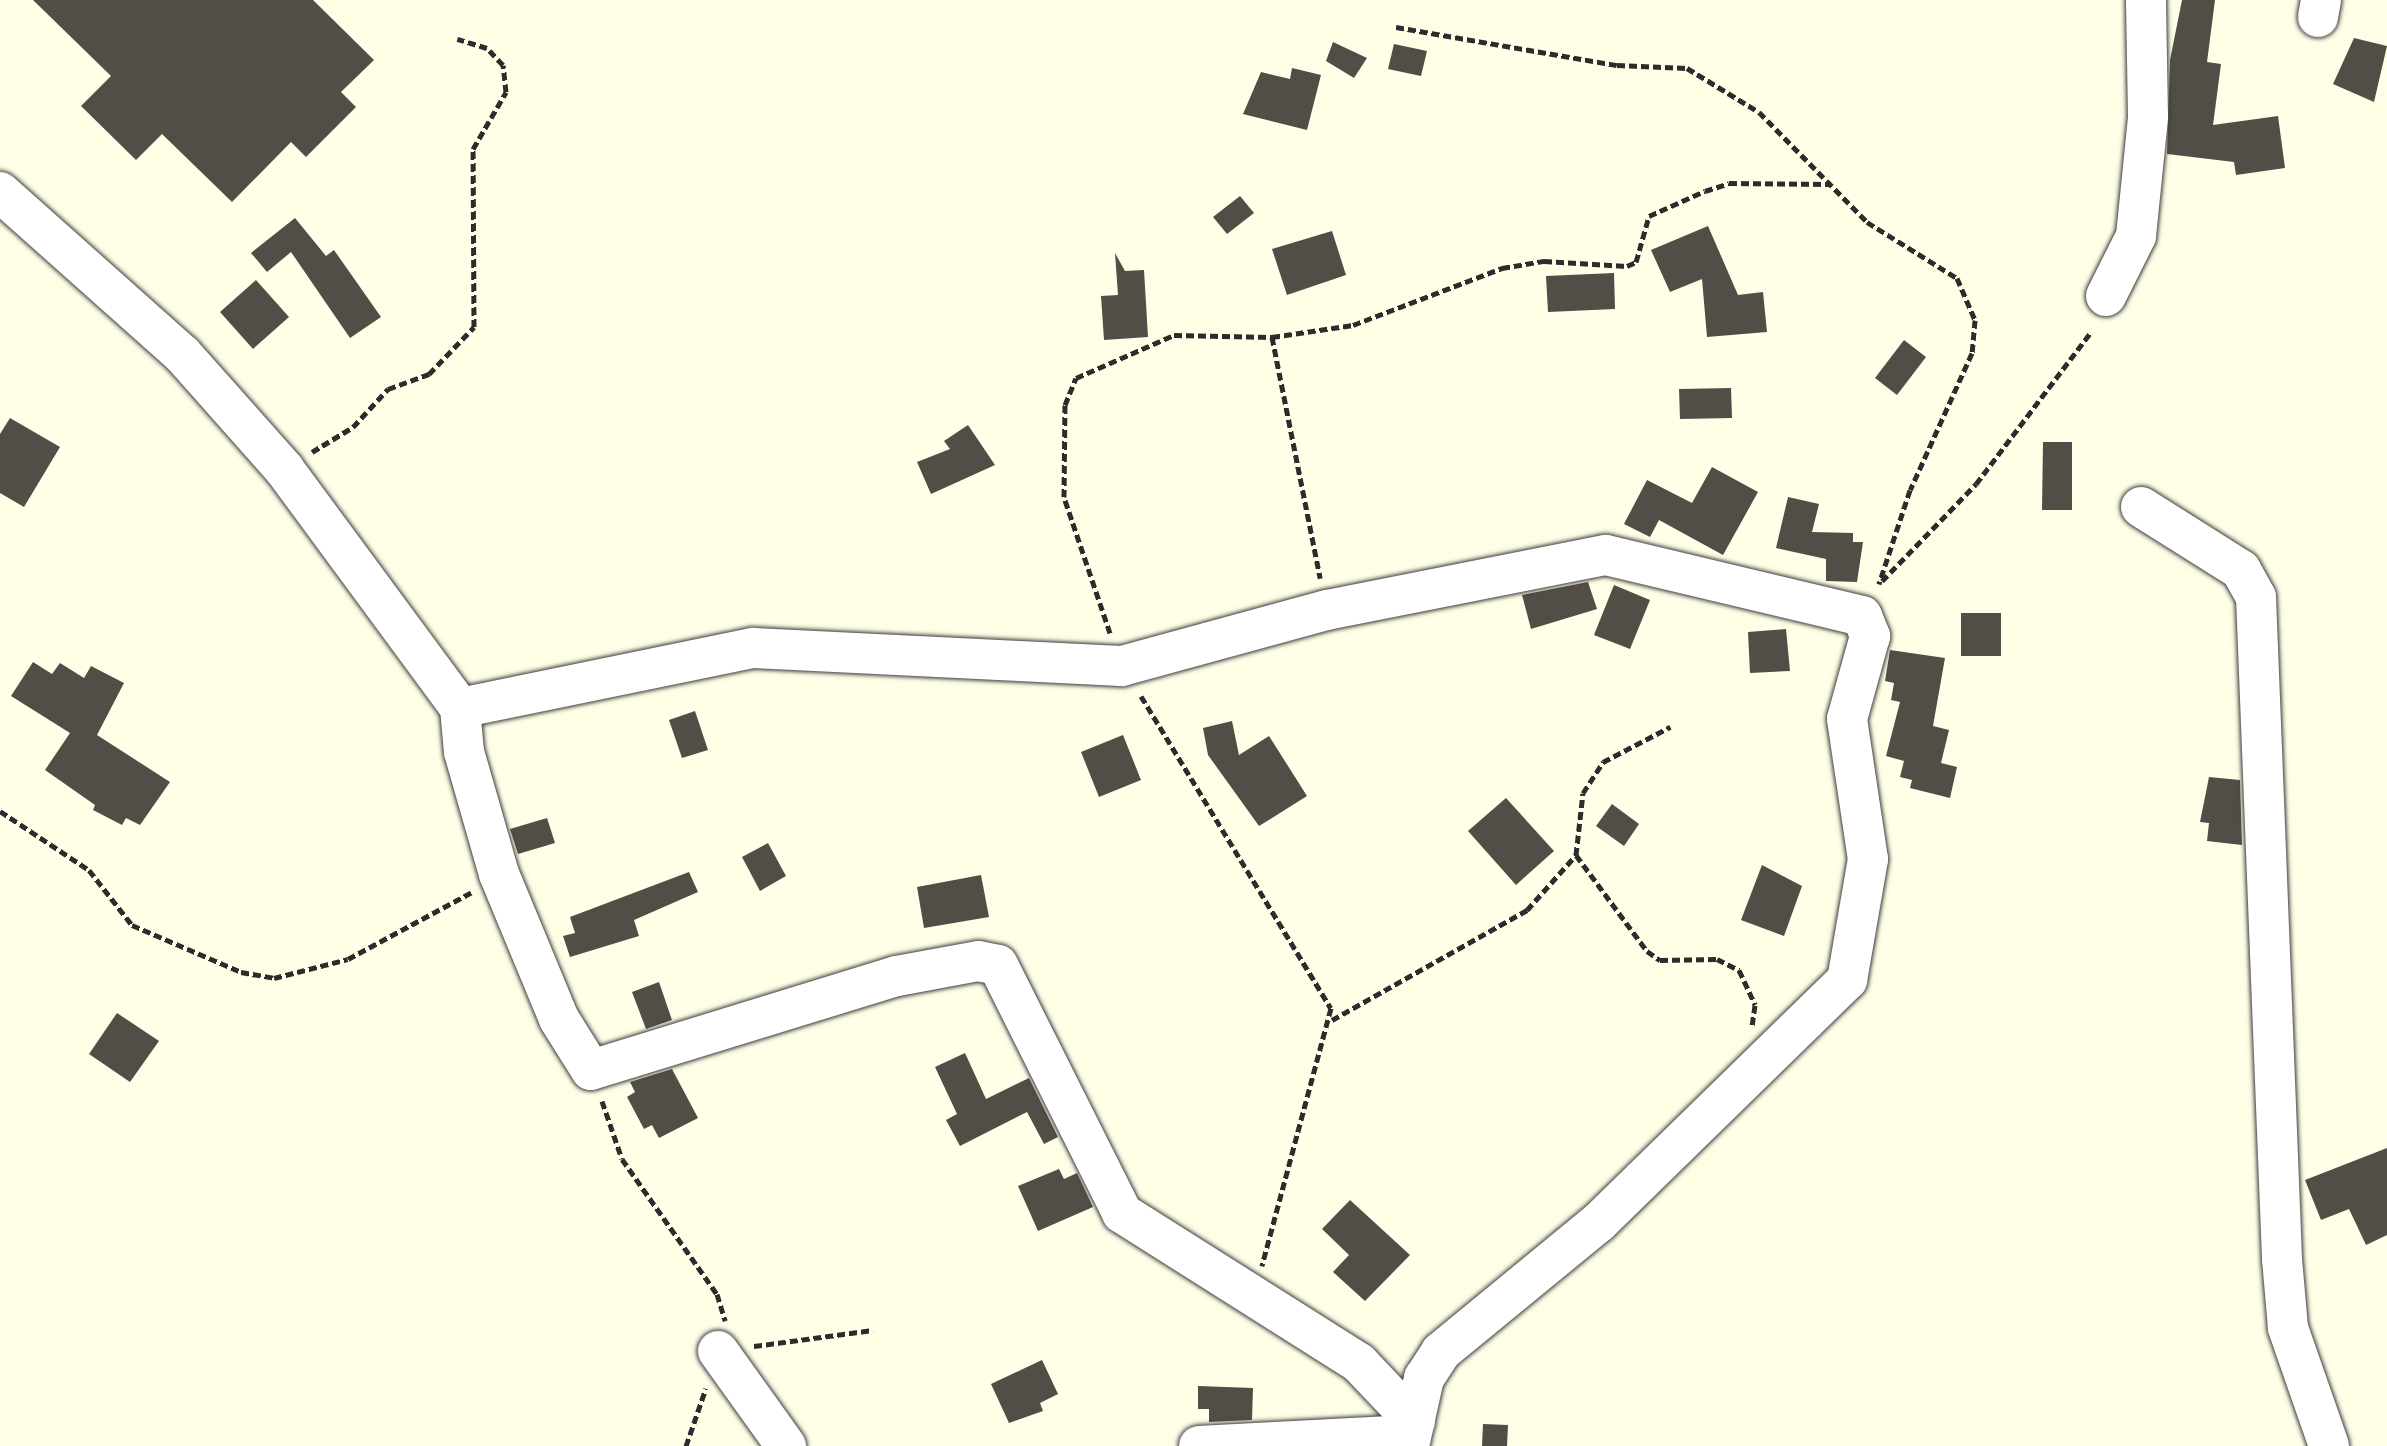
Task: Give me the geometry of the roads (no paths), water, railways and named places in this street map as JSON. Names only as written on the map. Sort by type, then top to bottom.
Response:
[{"type":"street","points":[[2106,296],[2130,256],[2138,219],[2148,117],[2146,0]]},
{"type":"street","points":[[0,192],[182,354],[284,469],[460,708],[464,752],[499,874],[559,1019],[591,1070],[897,976],[978,961],[998,965],[1110,1199],[1141,1230],[1359,1363],[1411,1434]]},
{"type":"street","points":[[2141,507],[2241,570],[2256,597],[2282,1259],[2288,1328],[2329,1446]]},
{"type":"street","points":[[460,708],[753,648],[1122,666],[1327,610],[1617,554],[1871,600],[1870,636],[1847,719],[1868,859],[1861,934],[1836,995],[1599,1222],[1454,1339],[1424,1378],[1411,1434]]},
{"type":"street","points":[[718,1351],[786,1446]]},
{"type":"street","points":[[1199,1446],[1411,1434]]}]
